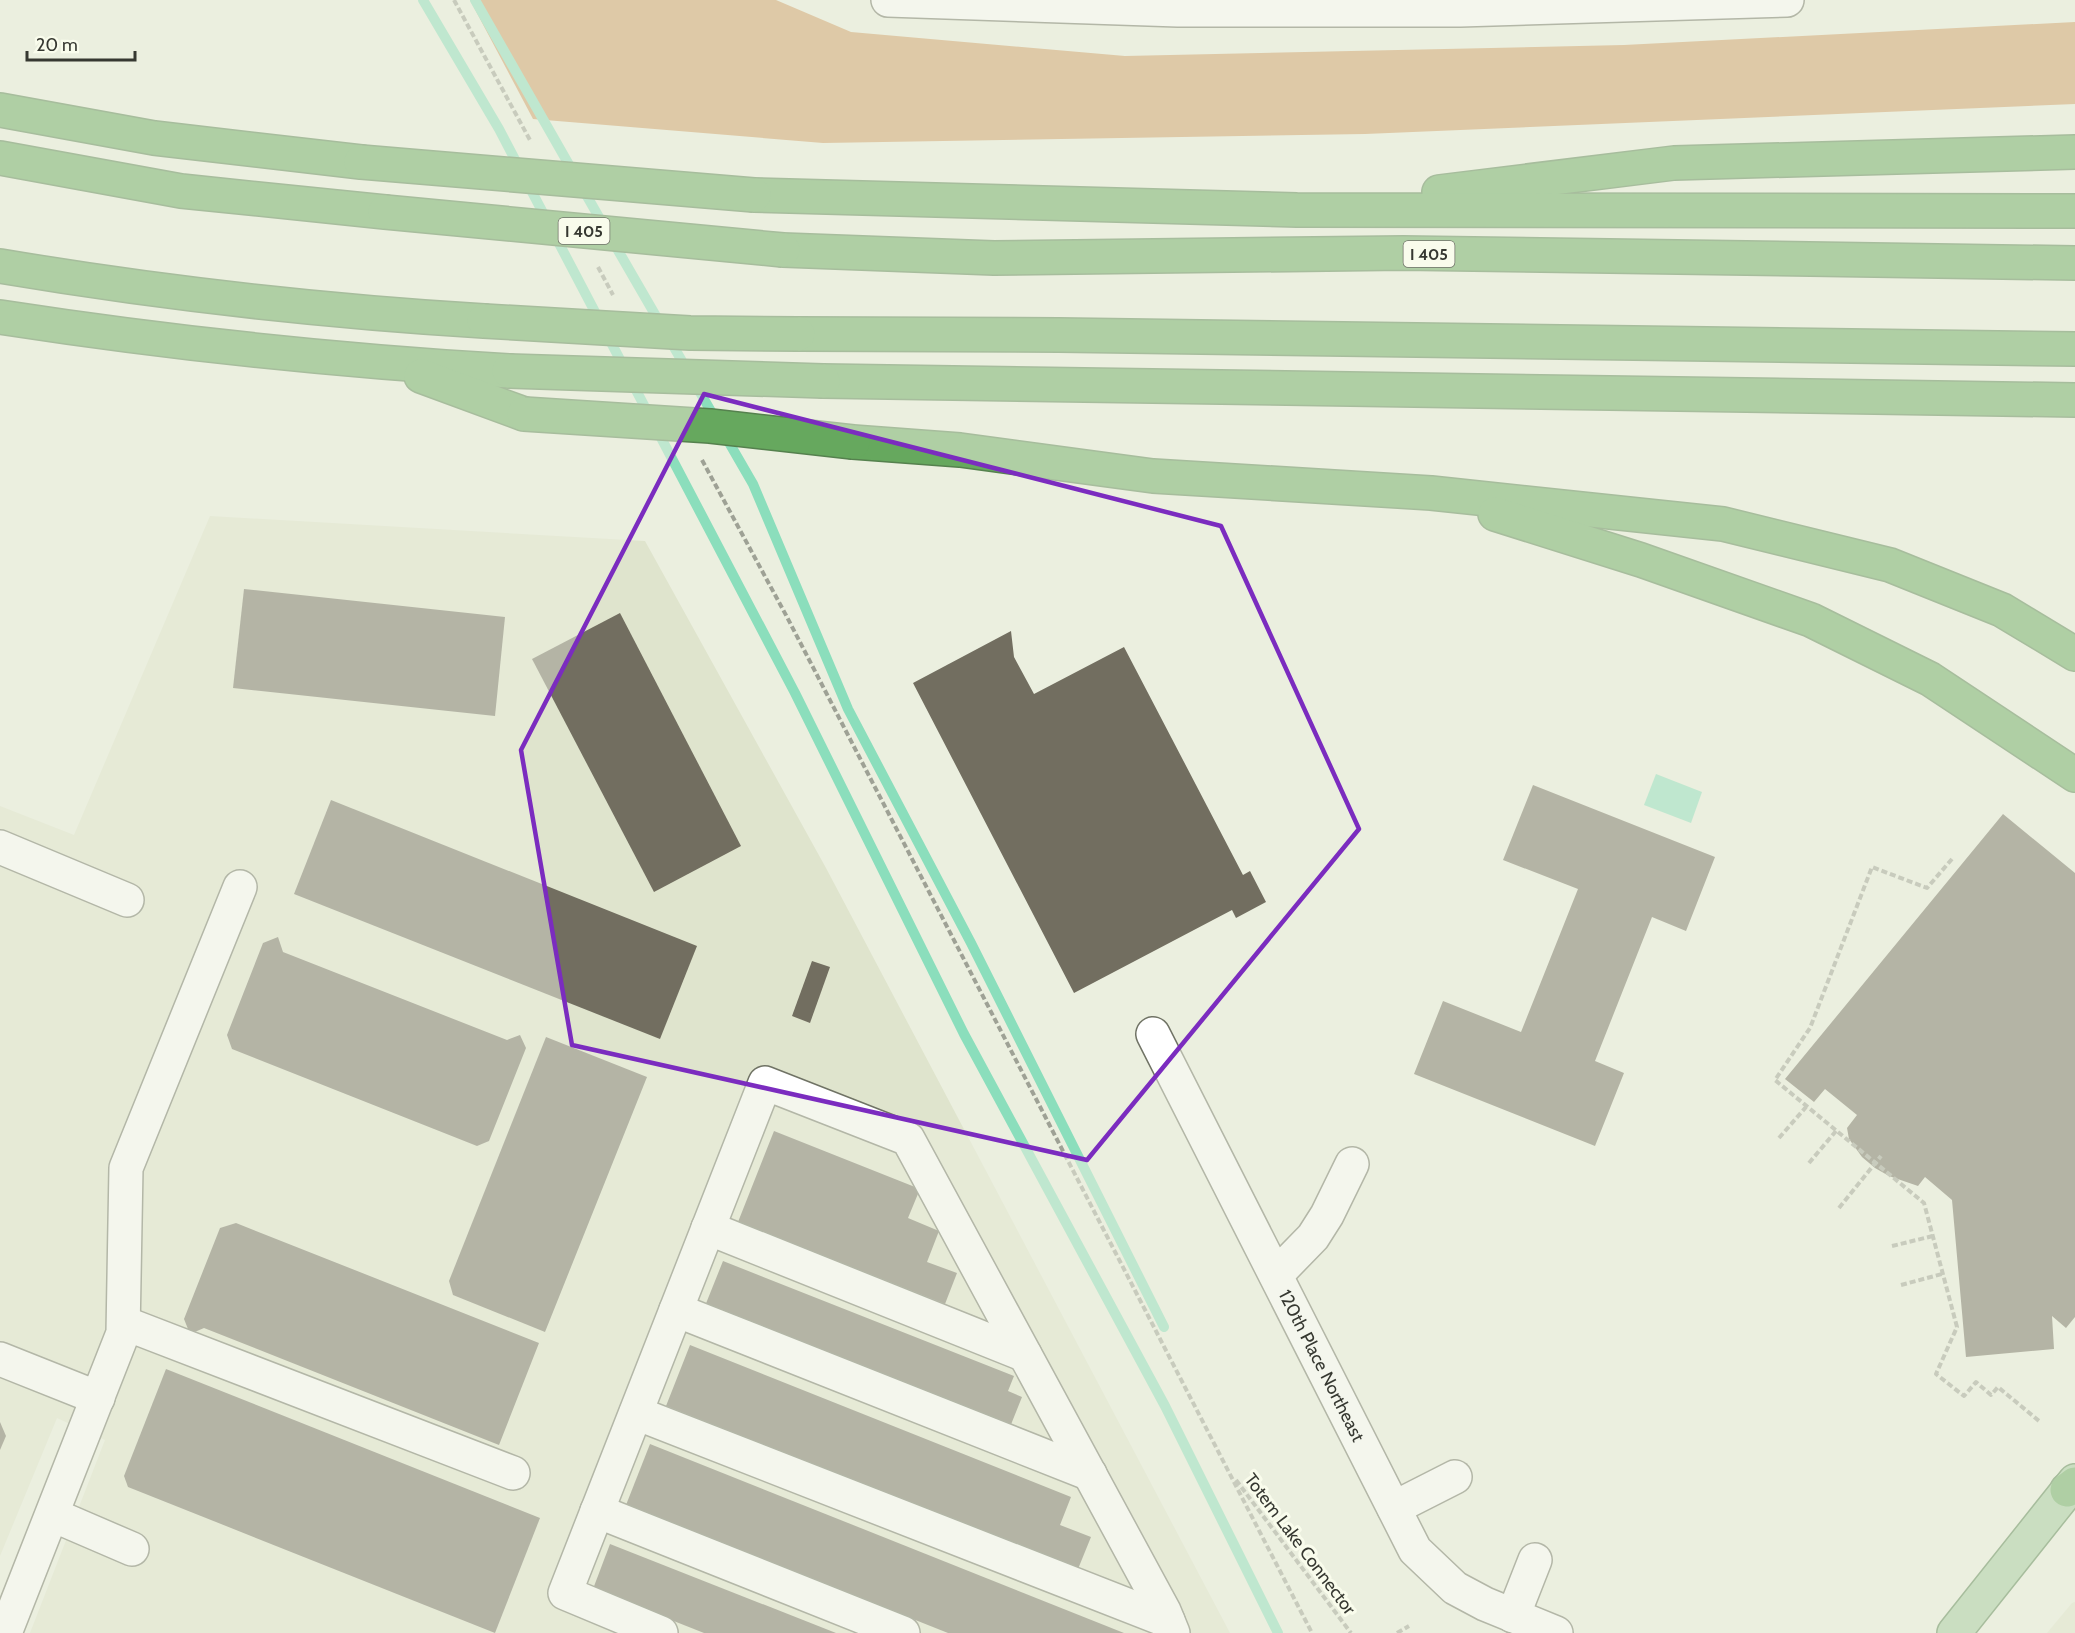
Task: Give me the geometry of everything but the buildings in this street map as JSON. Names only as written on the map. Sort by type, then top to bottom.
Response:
[{"type":"highway","points":[[0,110],[154,138],[361,162],[754,195],[1297,210],[2075,211]]},
{"type":"highway","points":[[1297,210],[1674,163],[2075,152]]},
{"type":"highway","name":"I 405","points":[[0,158],[181,191],[783,250],[994,258],[1403,253],[2075,263]]},
{"type":"highway","points":[[0,266],[105,284],[394,315],[690,333],[1059,335],[2075,349]]},
{"type":"highway","points":[[0,317],[106,333],[385,364],[509,371],[823,381],[2075,400]]},
{"type":"highway","points":[[385,364],[524,414],[710,426],[853,442],[960,450],[1153,476],[1431,493],[1723,524],[1879,562],[2002,610],[2075,654]]},
{"type":"highway","points":[[1431,493],[1641,560],[1811,620],[1930,679],[2075,775]]},
{"type":"main road","points":[[1954,1633],[2072,1485]]},
{"type":"street","points":[[891,0],[1178,5],[1460,5],[1787,0]]},
{"type":"street","points":[[0,847],[127,900]]},
{"type":"street","points":[[5,1633],[10,1594],[52,1515],[123,1333],[126,1168],[240,886]]},
{"type":"street","name":"120th Place Northeast","points":[[1153,1034],[1415,1550],[1455,1588],[1513,1616],[1556,1633]]},
{"type":"street","points":[[661,1633],[565,1593],[765,1083],[908,1139],[1090,1474],[1170,1627]]},
{"type":"street","points":[[1276,1275],[1313,1237],[1327,1215],[1352,1164]]},
{"type":"street","points":[[708,1228],[1025,1355]]},
{"type":"street","points":[[676,1310],[1090,1474]]},
{"type":"street","points":[[124,1323],[513,1473]]},
{"type":"street","points":[[0,1359],[98,1398]]},
{"type":"street","points":[[636,1413],[1170,1627]]},
{"type":"street","points":[[1394,1508],[1455,1477]]},
{"type":"street","points":[[597,1511],[903,1633]]},
{"type":"street","points":[[52,1515],[132,1549]]},
{"type":"street","points":[[1513,1616],[1535,1560]]},
{"type":"path","points":[[454,0],[533,147]]},
{"type":"path","points":[[595,261],[618,303]]},
{"type":"path","points":[[697,450],[798,638],[1312,1633]]},
{"type":"path","points":[[1952,859],[1927,888],[1872,867],[1810,1028],[1775,1080],[1924,1203],[1956,1327],[1936,1374],[1964,1396],[1976,1382],[1991,1395],[1998,1387],[2039,1421]]},
{"type":"path","points":[[1779,1138],[1806,1107]]},
{"type":"path","points":[[1809,1163],[1836,1131]]},
{"type":"path","points":[[1839,1208],[1881,1155]]},
{"type":"path","points":[[1892,1246],[1933,1236]]},
{"type":"path","points":[[1901,1285],[1942,1274]]},
{"type":"path","name":"Totem Lake Connector","points":[[1228,1470],[1351,1633]]},
{"type":"path","points":[[1397,1633],[1408,1626]]},
{"type":"highlighted area","points":[[704,394],[1221,526],[1359,829],[1087,1160],[572,1045],[521,750]]},
{"type":"shaded area","points":[[470,0],[776,0],[851,32],[1125,56],[1624,45],[2075,22],[2075,104],[1365,134],[823,143],[533,119]]},
{"type":"shaded area","points":[[210,516],[645,541],[826,868],[1230,1633],[30,1633],[105,1440],[57,1418],[0,1556],[0,806],[74,835]]},
{"type":"shaded area","points":[[1656,774],[1702,792],[1691,823],[1644,805]]},
{"type":"shaded area","points":[[2075,1602],[2075,1633],[2047,1633],[2072,1603]]},
{"type":"waterway","points":[[423,0],[499,129],[795,693],[964,1034],[1165,1406],[1278,1633]]},
{"type":"waterway","points":[[475,0],[604,226]]},
{"type":"waterway","points":[[612,240],[753,484],[848,709],[971,943],[1164,1327]]}]
